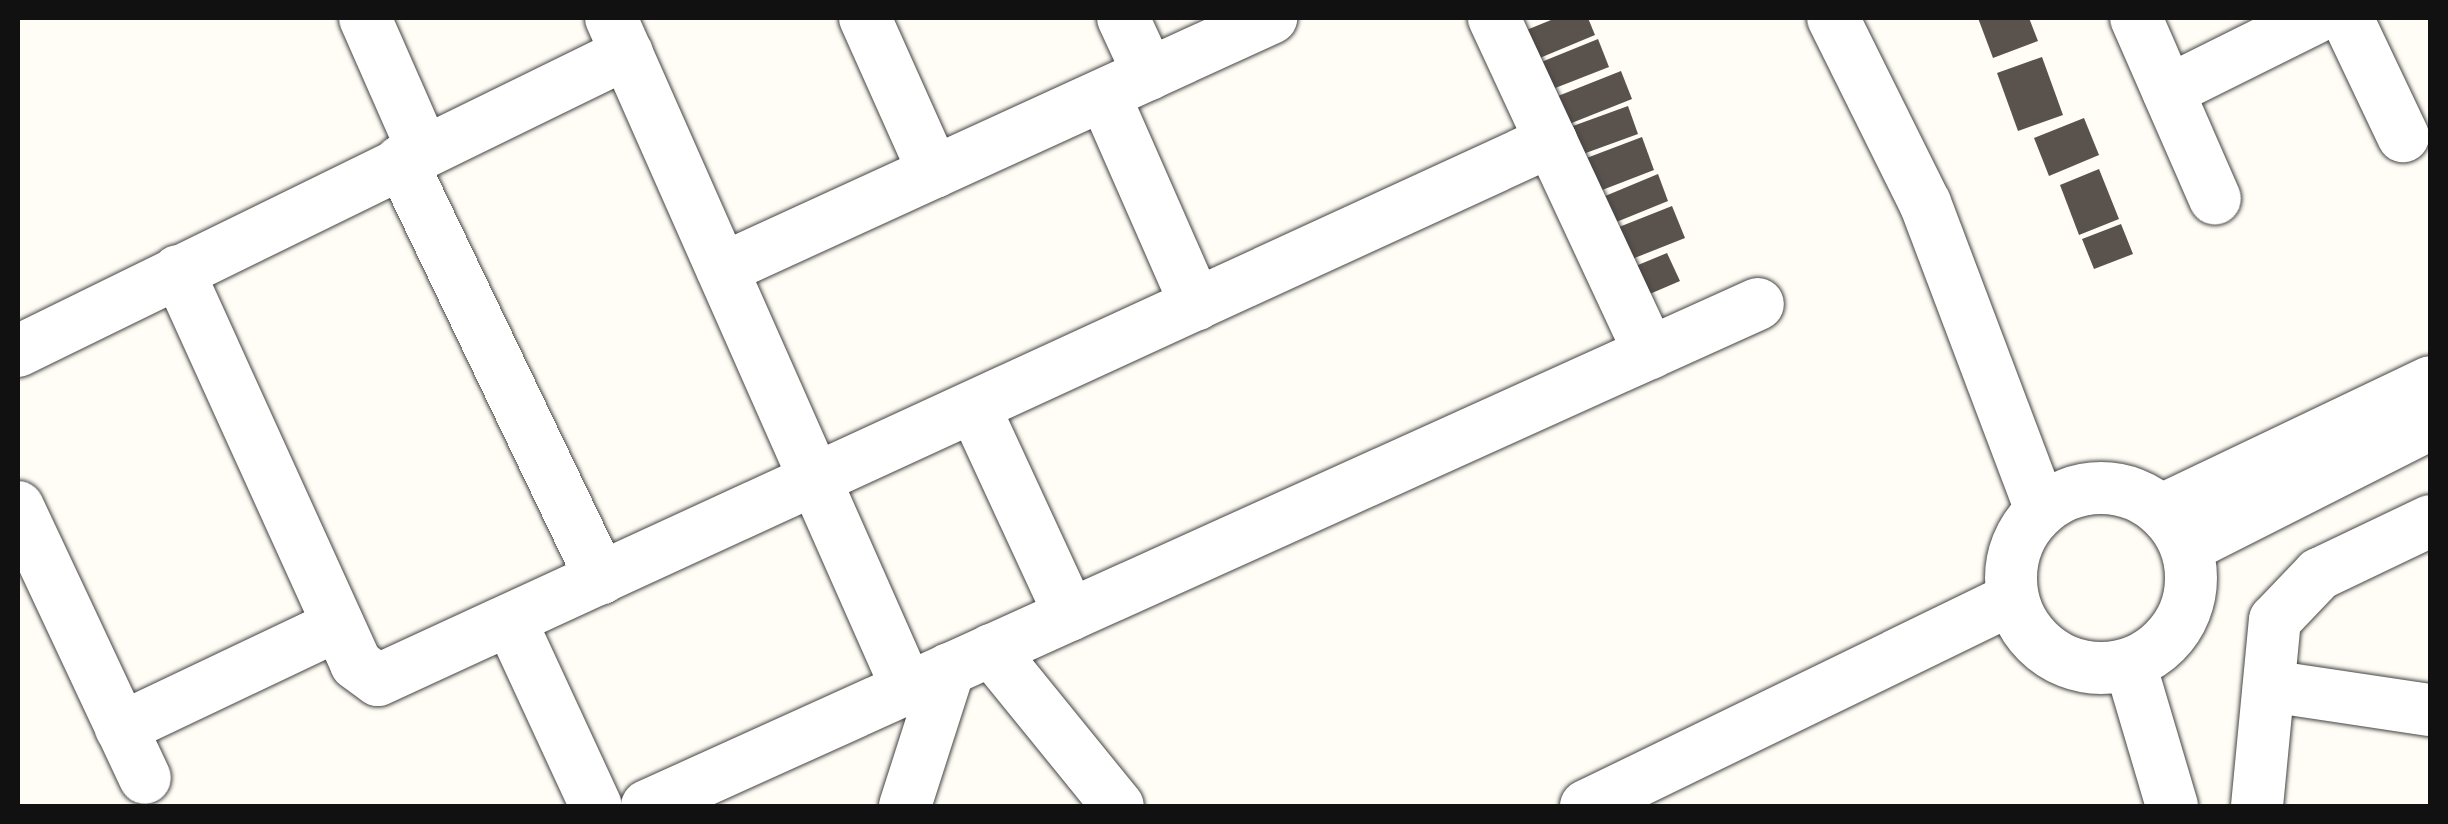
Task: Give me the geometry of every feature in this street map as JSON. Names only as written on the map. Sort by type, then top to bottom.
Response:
[{"type":"street","points":[[365,18],[412,156],[601,579]]},
{"type":"street","points":[[866,18],[934,172]]},
{"type":"street","points":[[1123,18],[1126,85],[1196,305]]},
{"type":"street","points":[[722,269],[1271,18]]},
{"type":"street","points":[[1494,18],[1650,353]]},
{"type":"street","points":[[1833,18],[1925,203],[2041,510]]},
{"type":"street","points":[[2136,18],[2214,199]]},
{"type":"street","points":[[2168,91],[2315,18]]},
{"type":"street","points":[[2347,18],[2403,136]]},
{"type":"street","points":[[18,351],[412,156],[619,35],[815,480],[949,669],[1118,806]]},
{"type":"street","points":[[178,271],[356,664],[378,680],[1551,141]]},
{"type":"street","points":[[647,806],[700,796],[949,669],[1758,304]]},
{"type":"street","points":[[2174,529],[2430,382]]},
{"type":"street","points":[[974,407],[1070,615]]},
{"type":"street","points":[[2174,529],[2430,424]]},
{"type":"street","points":[[2102,487],[2174,529],[2188,604],[2156,650],[2130,664],[2074,665],[2020,615],[2015,550],[2041,510],[2102,487]]},
{"type":"street","points":[[18,507],[144,778]]},
{"type":"street","points":[[2256,806],[2274,620],[2292,593],[2430,520]]},
{"type":"street","points":[[1586,806],[2020,615]]},
{"type":"street","points":[[1669,806],[2020,615]]},
{"type":"street","points":[[510,620],[596,806]]},
{"type":"street","points":[[121,728],[338,624]]},
{"type":"street","points":[[2130,664],[2172,806]]},
{"type":"street","points":[[905,806],[949,669]]},
{"type":"street","points":[[2269,686],[2430,710]]},
{"type":"building","points":[[1556,18],[1588,18],[1595,35],[1535,60],[1524,31]]},
{"type":"building","points":[[1978,18],[2029,18],[2038,41],[1993,58]]},
{"type":"building","points":[[1598,39],[1609,67],[1545,92],[1534,65]]},
{"type":"building","points":[[2042,57],[2063,115],[2018,131],[1997,73]]},
{"type":"building","points":[[1621,71],[1632,99],[1564,126],[1553,98]]},
{"type":"building","points":[[1628,106],[1638,134],[1572,158],[1562,130]]},
{"type":"building","points":[[2084,118],[2099,155],[2049,176],[2034,138]]},
{"type":"building","points":[[1642,137],[1654,170],[1597,192],[1584,159]]},
{"type":"building","points":[[2099,169],[2119,219],[2079,235],[2060,185]]},
{"type":"building","points":[[1658,174],[1668,201],[1609,225],[1598,199]]},
{"type":"building","points":[[1672,206],[1685,238],[1627,261],[1614,229]]},
{"type":"building","points":[[2121,224],[2133,254],[2094,269],[2082,239]]},
{"type":"building","points":[[1667,253],[1680,281],[1638,299],[1626,270]]}]
